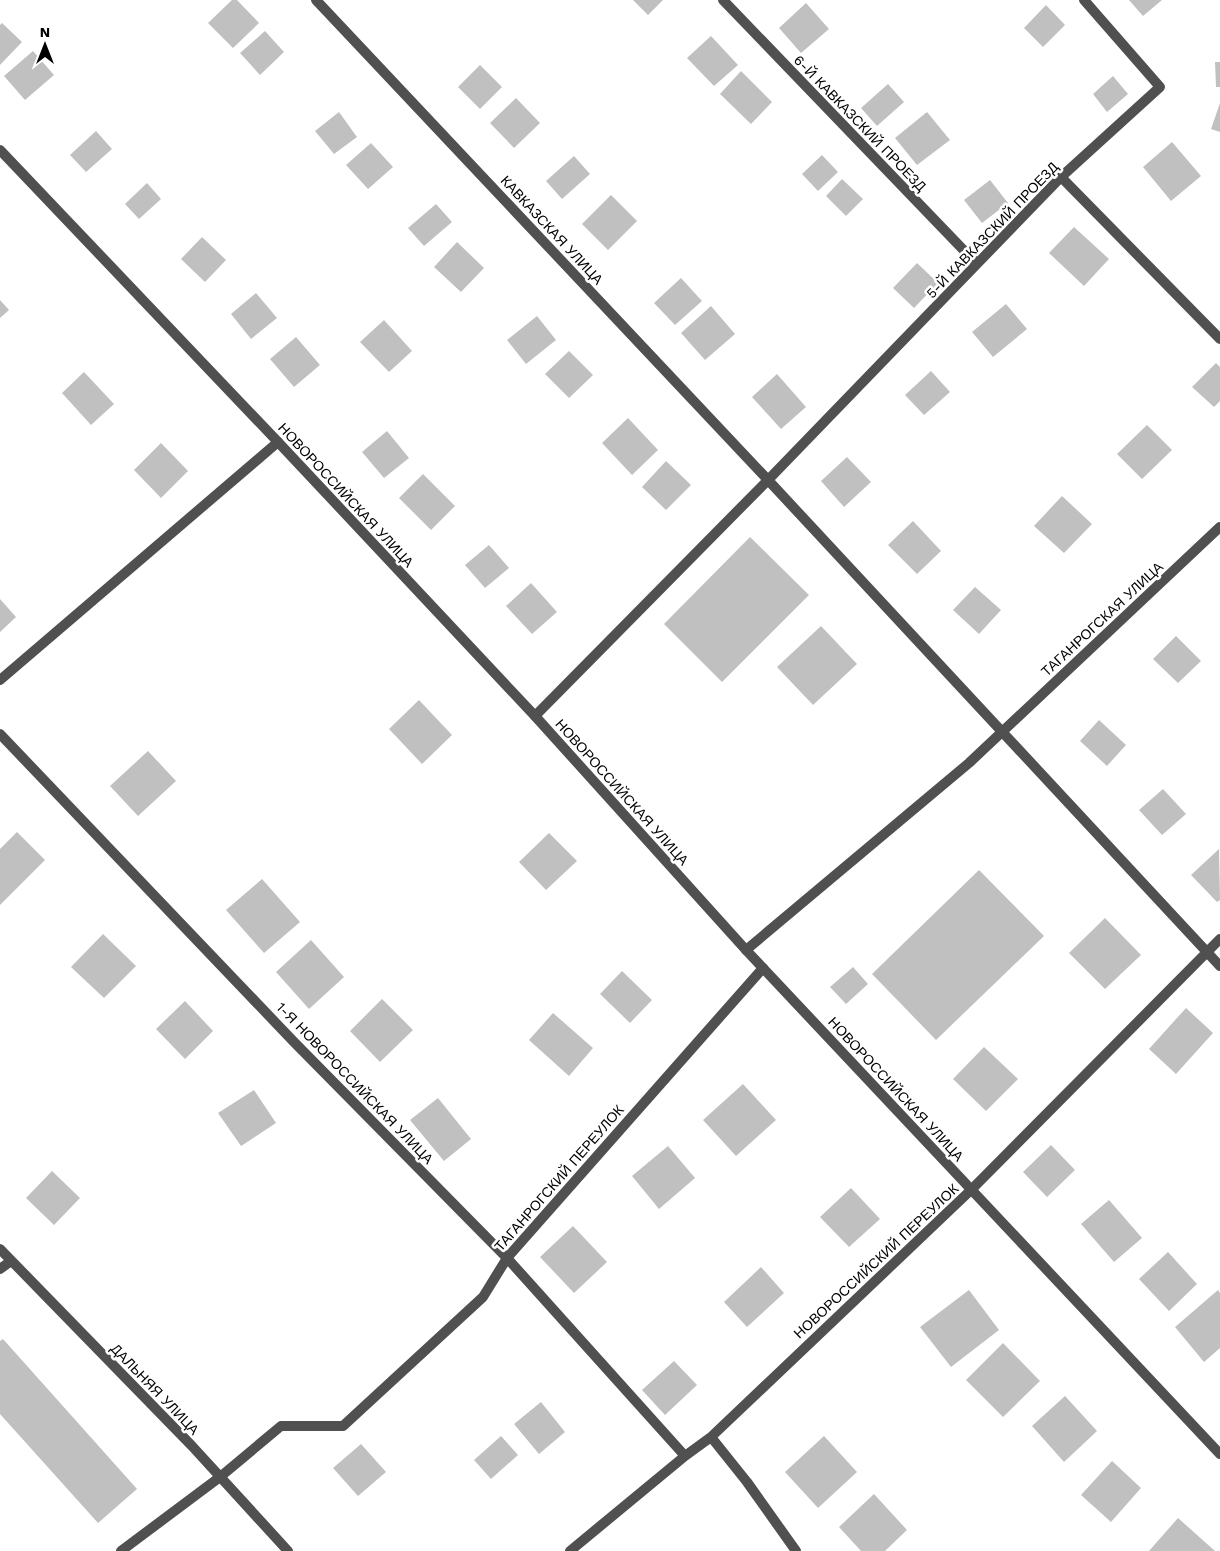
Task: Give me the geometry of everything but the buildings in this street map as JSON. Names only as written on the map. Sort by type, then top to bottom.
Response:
[{"type":"street","name":"КАВКАЗСКАЯ УЛИЦА","points":[[316,0],[768,480],[1207,951]]},
{"type":"street","name":"6-Й КАВКАЗСКИЙ ПРОЕЗД","points":[[723,0],[977,264]]},
{"type":"street","name":"5-Й КАВКАЗСКИЙ ПРОЕЗД","points":[[535,716],[768,480],[1061,177],[1160,87],[1084,0]]},
{"type":"street","name":"НОВОРОССИЙСКАЯ УЛИЦА","points":[[0,150],[535,716],[746,950],[1220,1454]]},
{"type":"street","points":[[1061,177],[1220,339]]},
{"type":"street","points":[[0,680],[278,442]]},
{"type":"street","name":"ТАГАНРОГСКАЯ УЛИЦА","points":[[746,950],[969,763],[1220,527]]},
{"type":"street","name":"1-Я НОВОРОССИЙСКАЯ УЛИЦА","points":[[0,734],[294,1042],[507,1258],[685,1456]]},
{"type":"street","name":"НОВОРОССИЙСКИЙ ПЕРЕУЛОК","points":[[570,1551],[685,1456],[711,1437],[972,1189],[1220,939]]},
{"type":"street","points":[[1207,951],[1220,966]]},
{"type":"street","name":"ТАГАНРОГСКИЙ ПЕРЕУЛОК","points":[[121,1551],[220,1477],[281,1426],[343,1426],[483,1297],[507,1258],[763,968]]},
{"type":"street","name":"ДАЛЬНЯЯ УЛИЦА","points":[[0,1249],[220,1477],[288,1551]]},
{"type":"street","points":[[0,1269],[11,1260]]},
{"type":"street","points":[[711,1437],[747,1482],[796,1551]]}]
